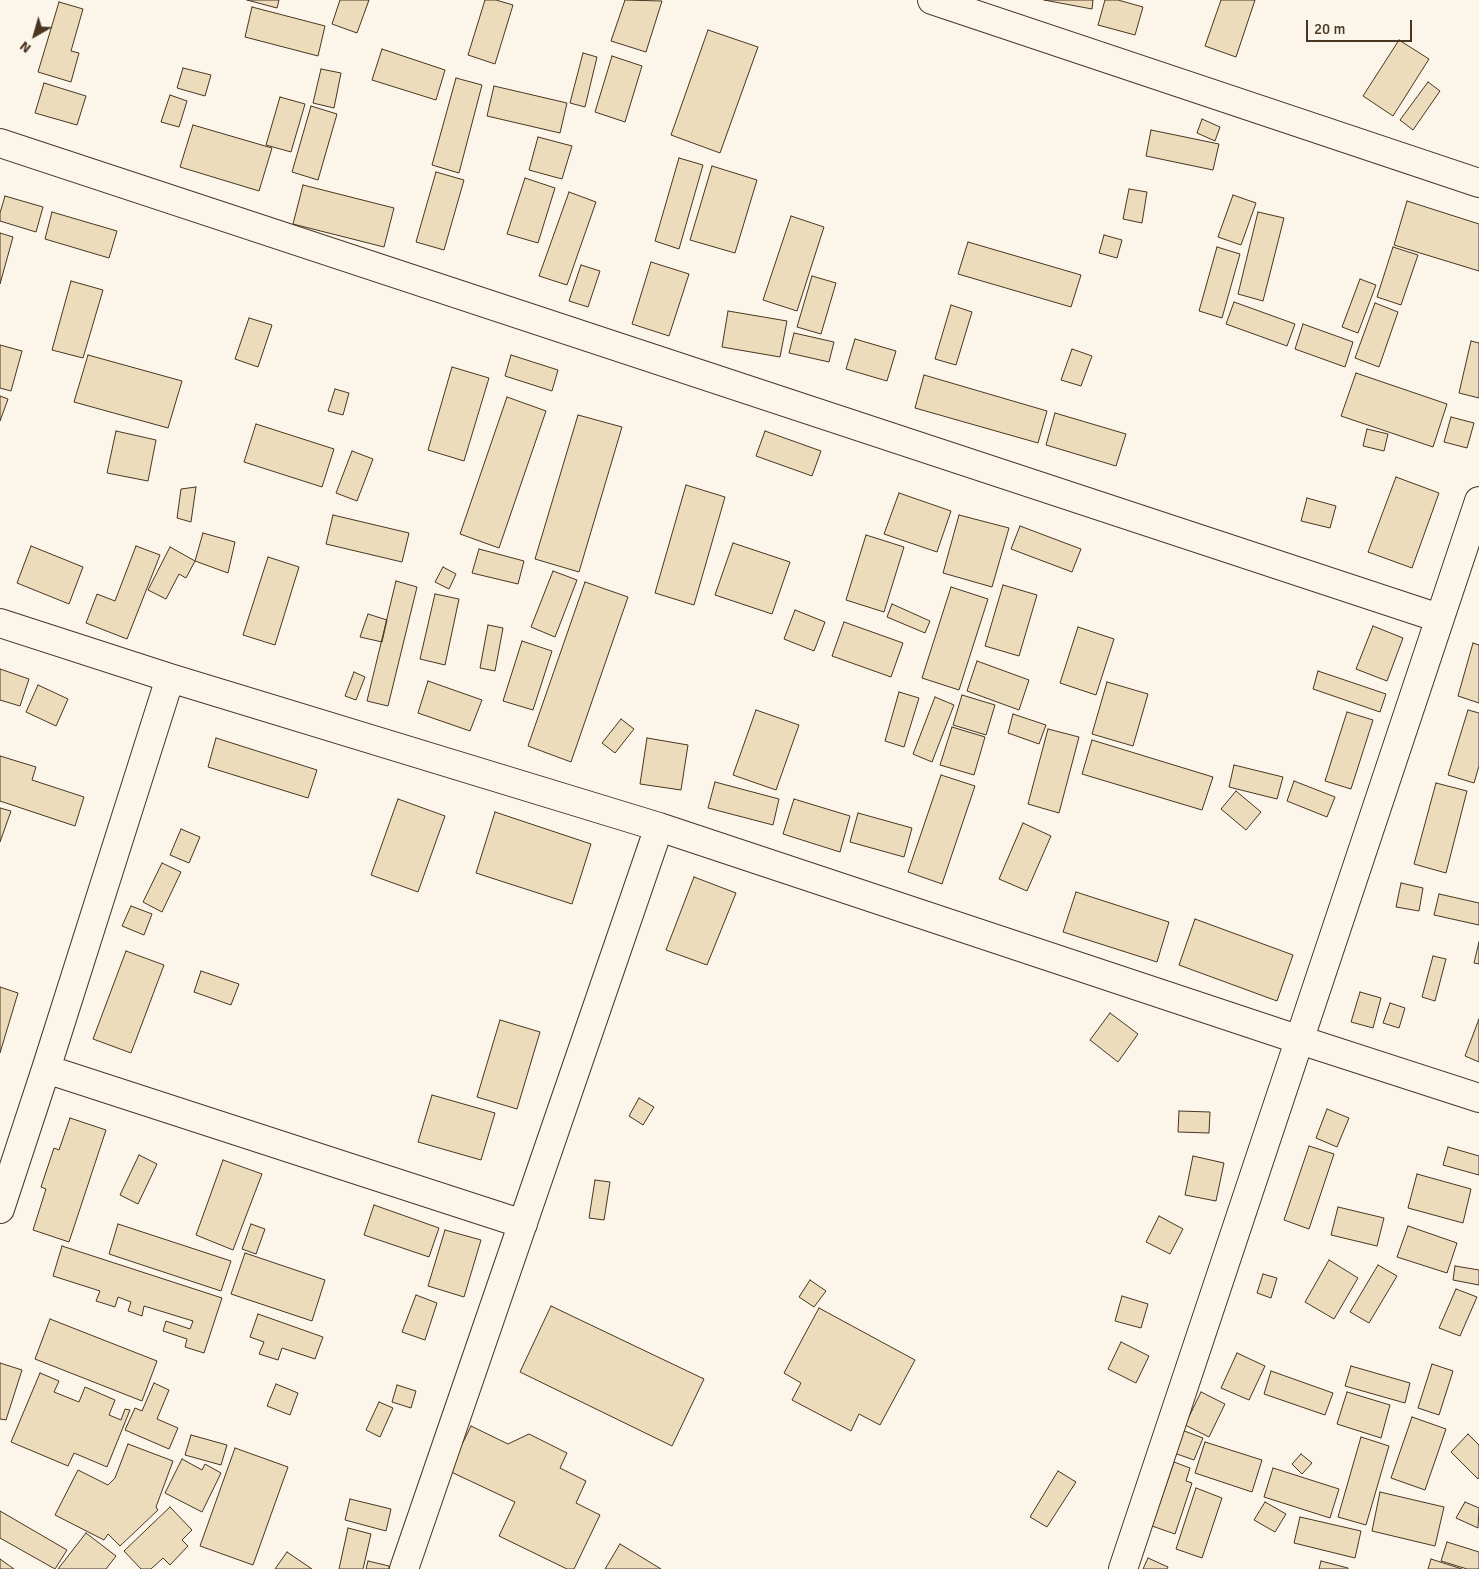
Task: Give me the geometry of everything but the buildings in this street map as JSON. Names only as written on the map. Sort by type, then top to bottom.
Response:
[{"type":"street","points":[[932,0],[1479,183]]},
{"type":"street","points":[[0,143],[1439,618]]},
{"type":"street","points":[[1123,1569],[1479,501]]},
{"type":"street","points":[[0,623],[170,678],[659,827],[1479,1098]]},
{"type":"street","points":[[0,1209],[170,678]]},
{"type":"street","points":[[404,1569],[659,827]]},
{"type":"street","points":[[46,1069],[522,1224]]}]
